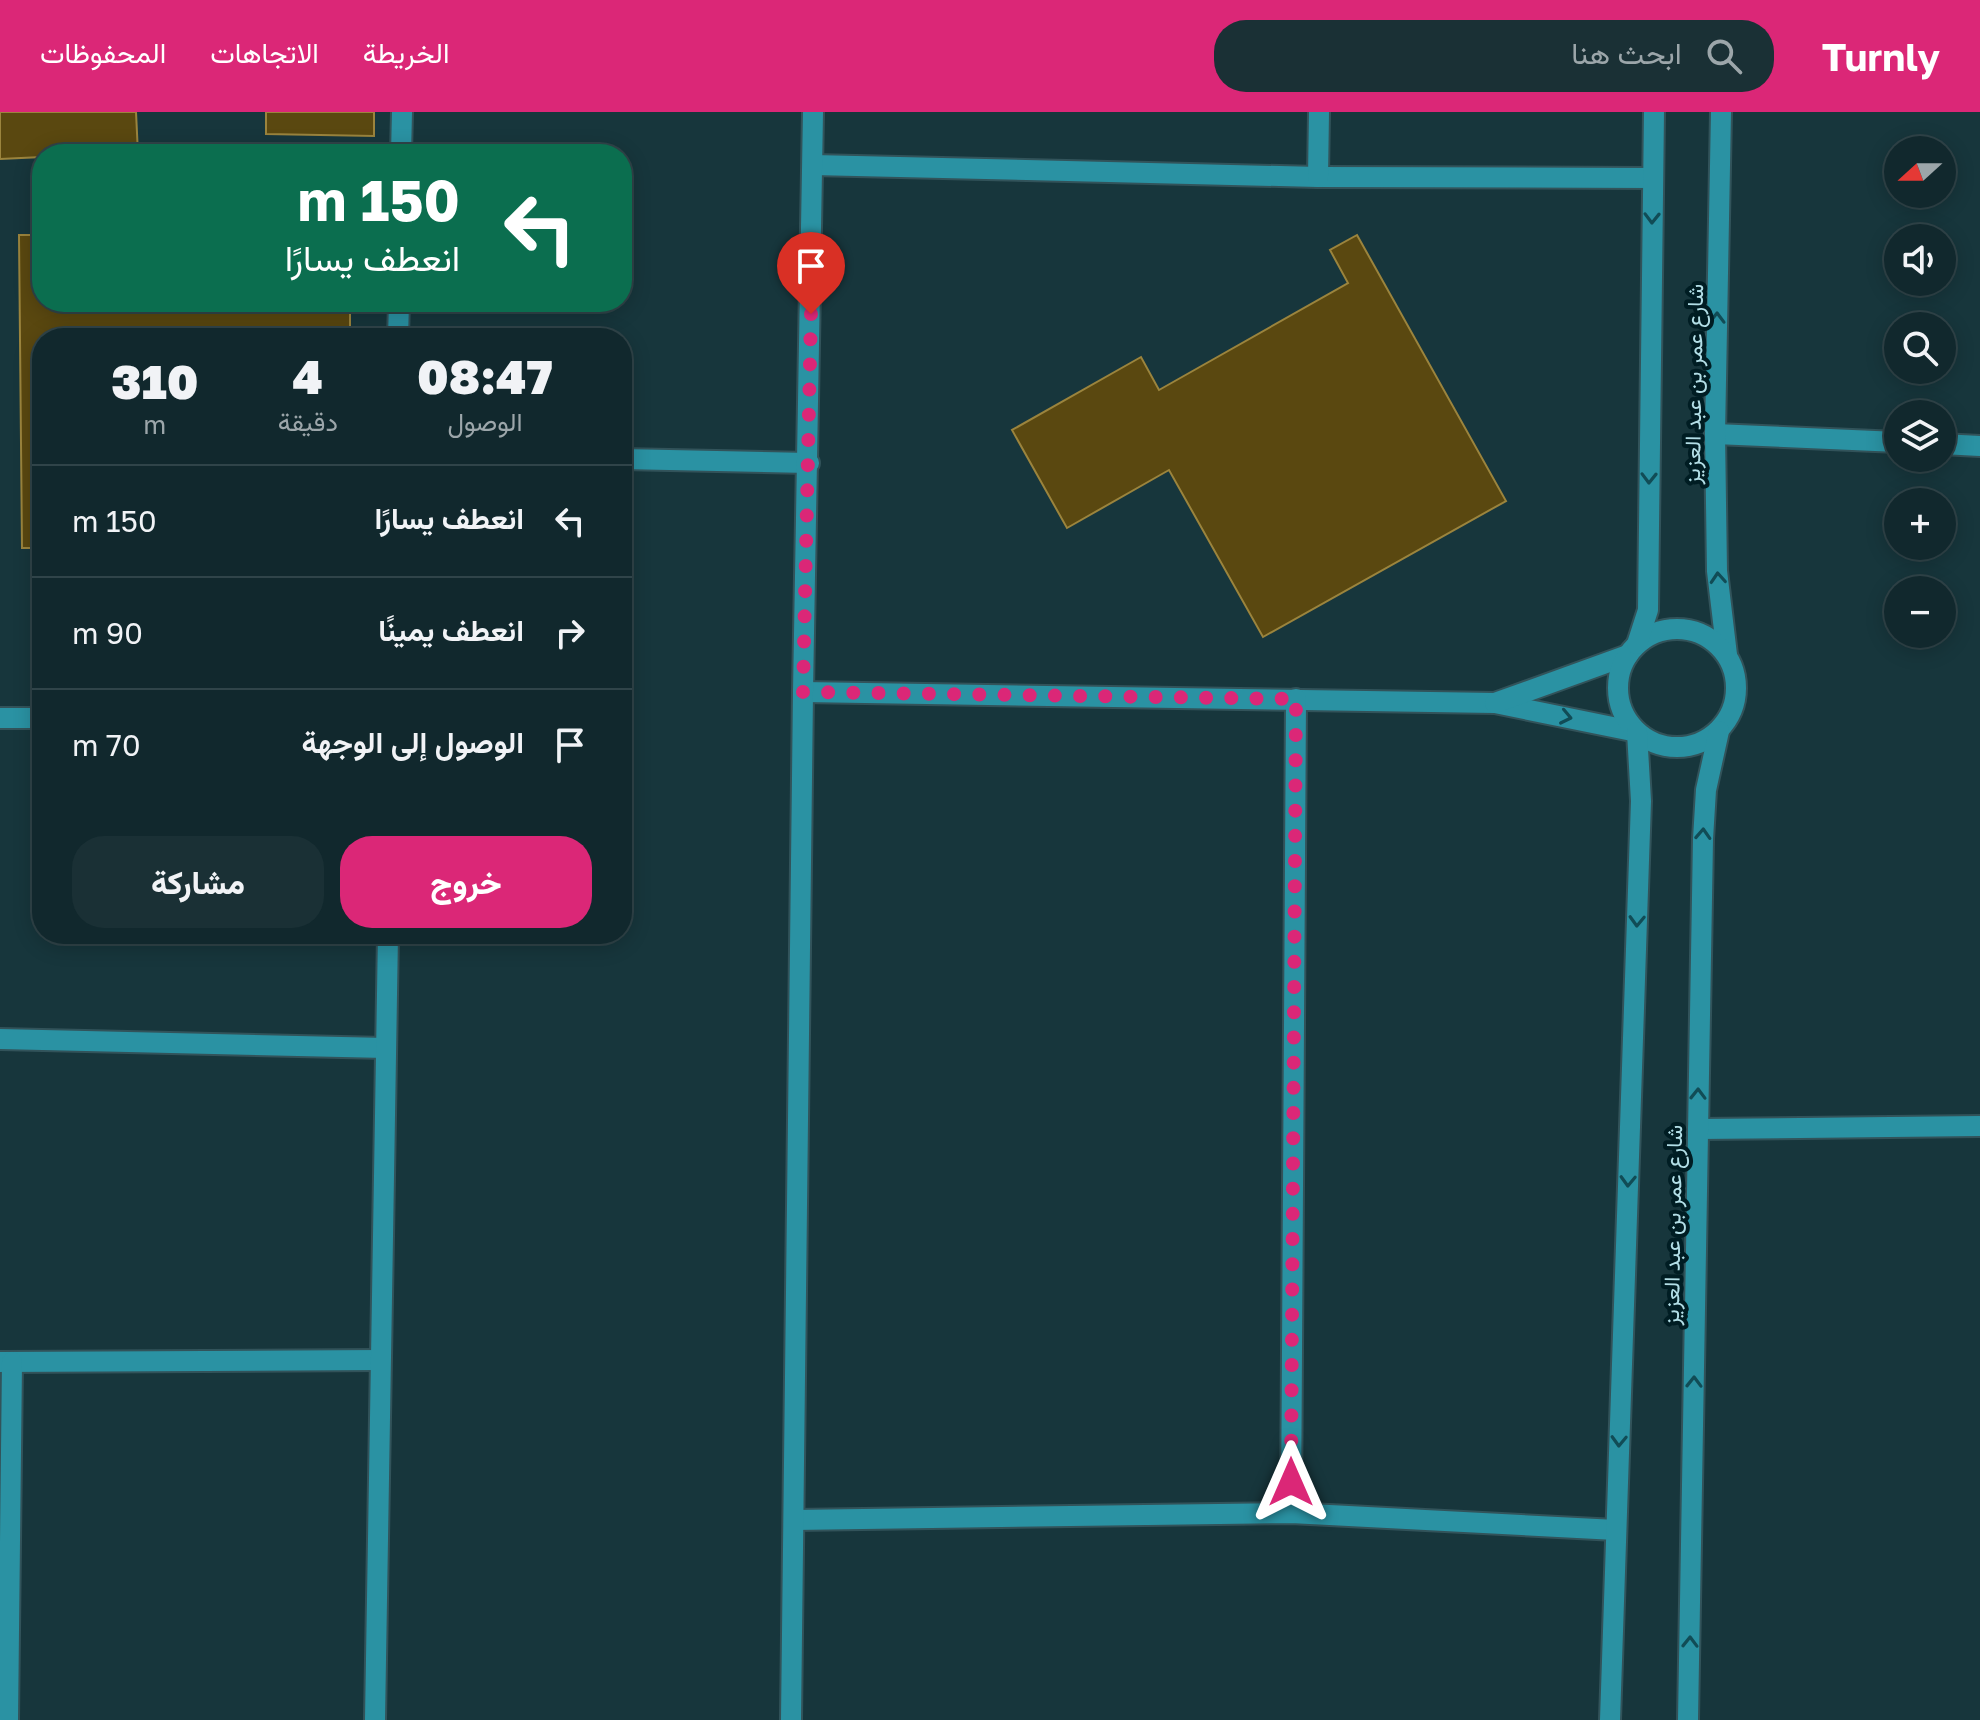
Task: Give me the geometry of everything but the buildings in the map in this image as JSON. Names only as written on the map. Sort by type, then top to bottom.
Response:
[{"type":"street","points":[[401,144],[402,112]]},
{"type":"street","points":[[791,1720],[813,112]]},
{"type":"street","points":[[1318,177],[1319,112]]},
{"type":"street","name":"شارع عمر بن عبد العزيز","points":[[1632,650],[1648,610],[1654,112]]},
{"type":"street","name":"شارع عمر بن عبد العزيز","points":[[1721,112],[1715,434],[1717,571],[1727,655]]},
{"type":"street","points":[[813,165],[1318,177],[1653,178]]},
{"type":"street","points":[[1715,434],[1884,441]]},
{"type":"street","points":[[1956,445],[1980,446]]},
{"type":"street","points":[[632,459],[809,463]]},
{"type":"street","points":[[1495,703],[1632,650],[1654,633],[1674,629],[1695,631],[1713,640],[1727,655],[1734,670],[1736,695],[1729,718],[1719,731],[1704,742],[1687,747],[1669,747],[1652,742],[1637,732],[1619,700],[1618,681],[1632,650]]},
{"type":"street","points":[[803,692],[1495,703],[1637,732]]},
{"type":"street","points":[[1291,1513],[1296,699]]},
{"type":"street","points":[[0,718],[32,718]]},
{"type":"street","name":"شارع عمر بن عبد العزيز","points":[[1688,1720],[1703,839],[1706,790],[1719,731]]},
{"type":"street","name":"شارع عمر بن عبد العزيز","points":[[1610,1720],[1641,801],[1637,732]]},
{"type":"street","points":[[375,1720],[388,944]]},
{"type":"street","points":[[0,1039],[386,1048]]},
{"type":"street","points":[[1698,1129],[1980,1126]]},
{"type":"street","points":[[8,1720],[6,1362],[380,1360]]},
{"type":"street","points":[[794,1520],[1291,1513],[1616,1530]]},
{"type":"route","points":[[811,314],[803,692],[1296,699],[1291,1482]]}]
